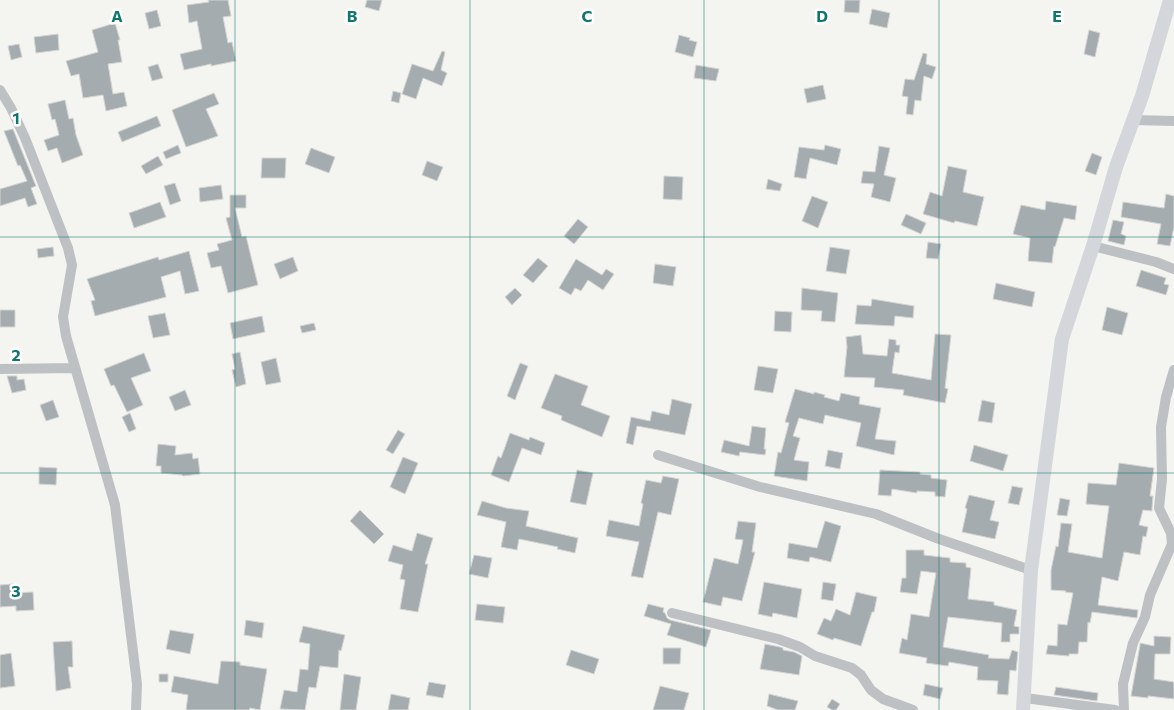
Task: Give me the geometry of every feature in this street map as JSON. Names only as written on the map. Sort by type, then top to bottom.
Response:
[{"type":"street","points":[[1115,710],[1024,704],[1031,570],[1062,340],[1093,246],[1116,167],[1142,96],[1170,0]]},
{"type":"street","points":[[0,90],[25,138],[68,248],[72,265],[63,317],[66,336],[115,505],[137,684],[136,710]]},
{"type":"street","points":[[1133,120],[1174,121]]},
{"type":"street","points":[[1093,246],[1156,262],[1174,269]]},
{"type":"street","points":[[0,369],[76,368]]},
{"type":"street","points":[[1124,710],[1123,684],[1133,643],[1145,617],[1150,595],[1172,544],[1171,532],[1158,508],[1162,479],[1161,427],[1166,398],[1174,370]]},
{"type":"street","points":[[658,455],[760,487],[876,514],[938,539],[1031,570]]},
{"type":"street","points":[[672,613],[778,639],[800,647],[815,656],[852,668],[861,676],[871,690],[883,699],[913,710]]},
{"type":"building","points":[[208,0],[228,0],[231,16],[223,17],[228,43],[232,42],[236,61],[184,70],[180,54],[202,49],[197,21],[189,23],[187,5],[209,2]]},
{"type":"building","points":[[367,0],[382,0],[379,11],[365,7]]},
{"type":"building","points":[[845,0],[860,0],[859,13],[844,12]]},
{"type":"building","points":[[872,9],[890,13],[887,28],[869,24]]},
{"type":"building","points":[[157,10],[161,26],[149,29],[145,13]]},
{"type":"building","points":[[115,23],[120,40],[118,40],[122,62],[108,64],[113,94],[124,92],[127,106],[106,111],[103,95],[83,98],[79,74],[71,76],[66,61],[98,52],[92,30]]},
{"type":"building","points":[[1089,30],[1100,33],[1095,57],[1084,54]]},
{"type":"building","points":[[58,34],[59,50],[36,53],[34,37]]},
{"type":"building","points":[[679,35],[697,42],[693,57],[675,52]]},
{"type":"building","points":[[19,44],[22,57],[11,60],[8,46]]},
{"type":"building","points":[[442,51],[445,52],[441,70],[447,73],[442,86],[423,78],[416,99],[402,94],[412,64],[433,71]]},
{"type":"building","points":[[923,53],[927,54],[926,64],[936,67],[932,79],[924,76],[921,101],[915,100],[913,115],[906,114],[908,97],[902,96],[905,79],[914,80]]},
{"type":"building","points":[[158,64],[163,78],[152,81],[148,67]]},
{"type":"building","points":[[696,65],[719,69],[716,81],[694,78]]},
{"type":"building","points":[[823,85],[826,99],[807,103],[804,89]]},
{"type":"building","points":[[393,91],[401,93],[399,103],[391,101]]},
{"type":"building","points":[[214,93],[219,104],[206,109],[218,136],[186,147],[172,110]]},
{"type":"building","points":[[65,100],[69,119],[73,118],[76,135],[83,155],[62,163],[57,148],[48,151],[44,140],[59,135],[55,119],[52,120],[48,104]]},
{"type":"building","points":[[157,116],[161,126],[122,142],[118,132]]},
{"type":"building","points":[[13,129],[36,186],[31,188],[37,204],[28,207],[25,198],[0,206],[0,189],[27,181],[20,165],[18,166],[4,131]]},
{"type":"building","points":[[178,145],[181,153],[166,159],[163,152]]},
{"type":"building","points":[[825,145],[841,149],[837,165],[810,158],[806,179],[794,177],[799,147],[824,150]]},
{"type":"building","points":[[879,146],[890,148],[884,175],[896,178],[890,202],[871,197],[874,184],[861,183],[863,171],[875,172]]},
{"type":"building","points":[[311,148],[335,157],[329,173],[305,164]]},
{"type":"building","points":[[1092,153],[1102,157],[1096,175],[1085,171]]},
{"type":"building","points":[[158,156],[163,165],[146,174],[141,166]]},
{"type":"building","points":[[262,158],[286,158],[285,178],[261,178]]},
{"type":"building","points":[[427,161],[443,167],[437,181],[422,175]]},
{"type":"building","points":[[948,166],[967,170],[963,192],[984,197],[977,226],[955,221],[954,223],[923,214],[930,192],[942,196]]},
{"type":"building","points":[[664,176],[683,177],[682,200],[663,199]]},
{"type":"building","points":[[768,179],[782,184],[780,191],[766,189]]},
{"type":"building","points":[[175,183],[181,201],[170,205],[164,186]]},
{"type":"building","points":[[221,185],[223,199],[200,202],[199,188]]},
{"type":"building","points":[[1166,194],[1174,196],[1174,227],[1170,246],[1157,244],[1161,224],[1121,217],[1123,202],[1164,208]]},
{"type":"building","points":[[230,195],[246,195],[246,208],[235,208],[242,237],[246,236],[258,285],[228,293],[221,266],[211,268],[207,253],[219,250],[217,244],[232,240],[226,218],[230,217]]},
{"type":"building","points":[[812,196],[828,202],[818,228],[802,221]]},
{"type":"building","points":[[1046,201],[1077,206],[1075,220],[1064,218],[1054,246],[1052,263],[1028,261],[1030,238],[1013,234],[1021,205],[1045,210]]},
{"type":"building","points":[[160,202],[166,217],[134,228],[129,213]]},
{"type":"building","points":[[906,214],[926,223],[921,234],[901,225]]},
{"type":"building","points":[[578,219],[588,227],[574,244],[564,236]]},
{"type":"building","points":[[1113,220],[1124,222],[1121,234],[1126,236],[1124,245],[1108,241]]},
{"type":"building","points":[[928,242],[941,244],[938,259],[926,258]]},
{"type":"building","points":[[53,247],[54,256],[38,258],[37,249]]},
{"type":"building","points":[[830,247],[850,250],[846,274],[826,271]]},
{"type":"building","points":[[189,251],[199,291],[185,294],[180,271],[161,277],[166,297],[95,316],[91,301],[95,300],[87,279],[158,257],[159,260]]},
{"type":"building","points":[[293,257],[298,271],[280,279],[274,264]]},
{"type":"building","points":[[538,258],[548,266],[533,283],[523,275]]},
{"type":"building","points":[[576,259],[602,275],[606,269],[614,274],[603,290],[588,280],[581,291],[575,288],[571,295],[559,288]]},
{"type":"building","points":[[655,264],[676,267],[673,286],[653,283]]},
{"type":"building","points":[[1141,270],[1166,278],[1164,284],[1169,285],[1166,295],[1136,286]]},
{"type":"building","points":[[996,283],[1035,292],[1032,307],[993,299]]},
{"type":"building","points":[[515,288],[522,295],[512,305],[505,297]]},
{"type":"building","points":[[802,288],[838,293],[835,322],[821,321],[822,311],[801,310]]},
{"type":"building","points":[[872,299],[914,306],[913,318],[895,316],[894,326],[855,324],[857,305],[871,306]]},
{"type":"building","points":[[1107,307],[1128,313],[1122,335],[1102,330]]},
{"type":"building","points":[[0,310],[15,310],[15,327],[0,327]]},
{"type":"building","points":[[775,311],[792,312],[791,332],[774,331]]},
{"type":"building","points":[[165,313],[170,335],[153,338],[148,316]]},
{"type":"building","points":[[262,316],[265,332],[233,339],[230,323]]},
{"type":"building","points":[[314,323],[316,330],[302,333],[300,326]]},
{"type":"building","points":[[935,334],[951,335],[945,388],[948,389],[945,403],[903,395],[904,390],[874,387],[875,378],[844,377],[846,337],[861,335],[863,354],[887,356],[889,339],[896,340],[896,345],[900,345],[899,353],[895,352],[892,373],[931,380]]},
{"type":"building","points":[[240,352],[246,384],[236,387],[232,370],[235,369],[232,354]]},
{"type":"building","points":[[144,353],[151,371],[131,378],[143,405],[127,412],[114,385],[111,386],[104,369]]},
{"type":"building","points":[[276,358],[281,382],[266,385],[261,362]]},
{"type":"building","points":[[520,363],[528,366],[515,400],[507,396]]},
{"type":"building","points":[[758,366],[778,369],[773,393],[754,390]]},
{"type":"building","points":[[555,374],[588,386],[581,405],[610,416],[602,437],[561,420],[562,416],[541,408]]},
{"type":"building","points":[[7,376],[17,376],[17,380],[24,379],[26,390],[12,393]]},
{"type":"building","points":[[795,389],[825,395],[824,397],[839,401],[841,393],[860,397],[859,404],[881,408],[875,439],[896,441],[894,455],[856,446],[861,423],[825,415],[823,424],[799,418],[793,436],[800,438],[794,460],[809,462],[807,481],[774,476],[778,452],[781,453],[789,423],[785,422]]},
{"type":"building","points":[[185,390],[191,405],[175,411],[169,397]]},
{"type":"building","points":[[672,399],[692,404],[685,435],[637,426],[633,445],[626,443],[631,417],[650,421],[652,411],[669,415]]},
{"type":"building","points":[[53,400],[59,417],[46,421],[40,405]]},
{"type":"building","points":[[982,400],[995,403],[992,423],[978,421]]},
{"type":"building","points":[[130,413],[136,429],[129,432],[122,417]]},
{"type":"building","points":[[752,426],[766,428],[765,455],[740,452],[739,456],[721,452],[724,440],[749,446]]},
{"type":"building","points":[[398,430],[405,434],[393,454],[386,450]]},
{"type":"building","points":[[510,433],[529,440],[530,437],[545,443],[541,455],[522,448],[509,482],[491,475],[498,456],[501,458]]},
{"type":"building","points":[[158,444],[176,446],[175,455],[192,453],[193,459],[198,458],[200,474],[183,476],[161,473],[161,466],[156,466]]},
{"type":"building","points":[[974,445],[1008,455],[1003,471],[970,461]]},
{"type":"building","points":[[828,450],[843,453],[840,469],[825,466]]},
{"type":"building","points":[[403,457],[418,463],[405,494],[390,487]]},
{"type":"building","points":[[1119,463],[1154,468],[1150,496],[1153,496],[1152,511],[1143,510],[1139,525],[1148,527],[1146,537],[1143,536],[1140,555],[1124,552],[1118,581],[1102,577],[1098,605],[1138,610],[1137,618],[1092,612],[1090,623],[1088,622],[1087,642],[1079,642],[1078,654],[1069,654],[1069,656],[1046,654],[1048,645],[1057,646],[1058,624],[1067,625],[1073,593],[1051,590],[1051,570],[1056,546],[1058,547],[1061,523],[1072,524],[1068,552],[1102,558],[1109,506],[1086,504],[1088,483],[1116,485]]},
{"type":"building","points":[[39,467],[57,468],[56,485],[39,484]]},
{"type":"building","points":[[577,470],[593,473],[586,505],[570,502]]},
{"type":"building","points":[[880,470],[920,472],[920,474],[931,475],[931,478],[947,480],[945,497],[935,496],[935,492],[917,491],[917,493],[892,489],[891,496],[878,495]]},
{"type":"building","points":[[663,476],[679,479],[671,515],[658,512],[643,578],[631,576],[639,542],[606,536],[609,520],[639,526],[646,480],[661,483]]},
{"type":"building","points":[[1012,486],[1023,488],[1019,505],[1008,503]]},
{"type":"building","points":[[969,495],[995,501],[990,520],[999,522],[995,539],[962,532],[967,509],[965,508]]},
{"type":"building","points":[[1060,498],[1070,500],[1067,516],[1057,515]]},
{"type":"building","points":[[482,501],[506,508],[529,511],[526,526],[578,538],[575,553],[557,549],[558,547],[519,539],[517,550],[501,547],[506,522],[477,515]]},
{"type":"building","points":[[360,510],[384,534],[374,544],[350,521]]},
{"type":"building","points":[[738,521],[756,523],[752,552],[755,552],[742,601],[723,597],[721,606],[703,602],[714,558],[738,564],[743,540],[735,539]]},
{"type":"building","points":[[825,521],[841,526],[831,562],[810,557],[809,562],[787,558],[789,543],[817,548]]},
{"type":"building","points":[[417,533],[433,538],[425,564],[428,564],[418,612],[400,609],[405,580],[400,579],[403,565],[388,561],[393,545],[412,551]]},
{"type":"building","points":[[906,550],[924,550],[924,555],[950,558],[950,562],[966,563],[966,567],[971,568],[968,599],[994,602],[994,605],[1017,610],[1014,626],[1019,627],[1019,634],[1010,634],[1010,642],[1001,642],[1002,623],[948,617],[943,647],[989,655],[988,658],[1009,659],[1012,650],[1018,652],[1016,671],[1010,670],[1008,695],[997,694],[998,681],[977,680],[978,667],[949,662],[948,666],[926,663],[927,658],[899,653],[902,638],[907,640],[911,614],[929,617],[936,573],[921,571],[917,594],[900,592],[902,578],[906,578]]},
{"type":"building","points":[[474,555],[492,558],[488,578],[469,574]]},
{"type":"building","points":[[764,582],[802,589],[797,618],[773,613],[772,617],[758,614]]},
{"type":"building","points":[[823,582],[836,584],[833,601],[821,599]]},
{"type":"building","points":[[13,584],[13,593],[33,592],[34,610],[16,611],[16,606],[0,607],[0,585]]},
{"type":"building","points":[[856,592],[877,597],[874,612],[872,612],[861,646],[834,638],[833,640],[817,634],[824,618],[831,621],[836,609],[850,615]]},
{"type":"building","points":[[477,604],[505,607],[503,623],[475,620]]},
{"type":"building","points":[[648,604],[664,608],[663,612],[670,620],[711,630],[706,647],[667,635],[671,624],[644,616]]},
{"type":"building","points":[[246,620],[264,623],[262,638],[244,635]]},
{"type":"building","points":[[303,626],[345,635],[341,651],[339,650],[338,668],[320,666],[316,688],[309,687],[305,710],[280,709],[284,690],[297,692],[300,669],[308,670],[310,644],[299,642]]},
{"type":"building","points":[[170,630],[194,634],[190,654],[166,649]]},
{"type":"building","points":[[1154,636],[1171,637],[1170,654],[1155,654],[1154,679],[1174,682],[1174,699],[1131,696],[1140,643],[1154,646]]},
{"type":"building","points":[[72,641],[73,667],[68,667],[71,688],[56,691],[53,642]]},
{"type":"building","points":[[765,644],[780,647],[783,650],[802,656],[799,675],[760,669]]},
{"type":"building","points":[[663,648],[681,648],[680,664],[663,664]]},
{"type":"building","points":[[571,650],[599,659],[594,674],[566,665]]},
{"type":"building","points":[[11,653],[15,686],[0,688],[0,655]]},
{"type":"building","points":[[221,661],[240,662],[240,665],[267,669],[260,710],[250,708],[249,710],[186,710],[188,695],[171,692],[174,676],[218,684]]},
{"type":"building","points":[[159,674],[168,674],[168,682],[159,682]]},
{"type":"building","points":[[344,674],[361,677],[356,710],[340,710]]},
{"type":"building","points":[[429,682],[446,685],[443,698],[426,695]]},
{"type":"building","points":[[925,684],[943,688],[940,699],[923,695]]},
{"type":"building","points":[[660,686],[689,693],[684,710],[653,710]]},
{"type":"building","points":[[1056,687],[1098,693],[1097,701],[1054,695]]},
{"type":"building","points":[[391,694],[410,698],[408,710],[388,710]]},
{"type":"building","points":[[769,694],[798,701],[795,710],[778,710],[767,706]]},
{"type":"building","points":[[832,699],[840,704],[836,710],[827,707]]}]
